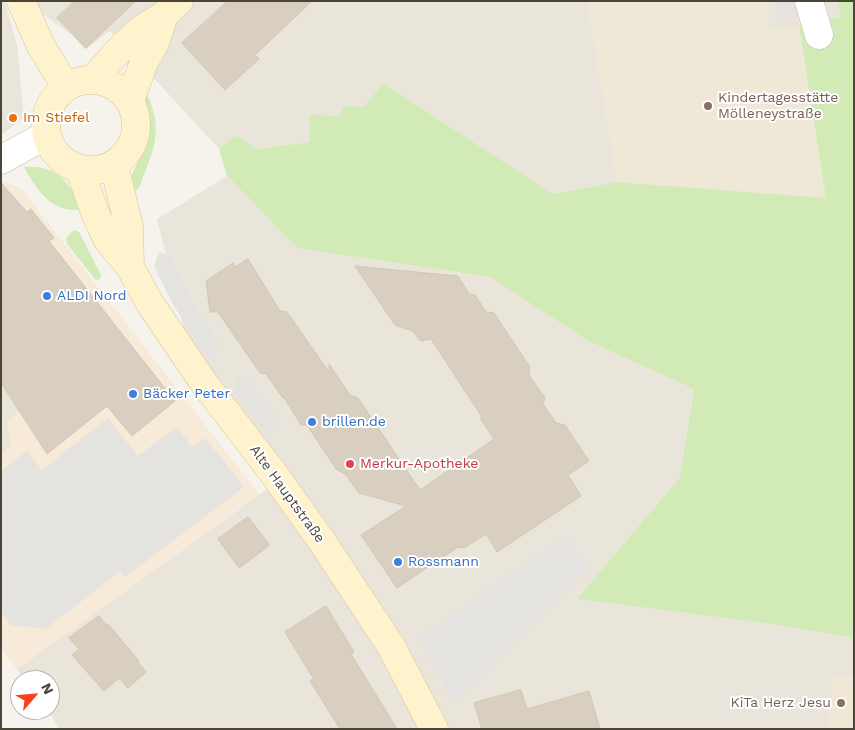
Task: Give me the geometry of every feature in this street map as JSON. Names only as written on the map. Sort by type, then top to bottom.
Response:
[{"type":"main road","points":[[21,1],[41,46],[66,87]]},
{"type":"main road","points":[[93,79],[140,30],[172,8]]},
{"type":"main road","points":[[130,101],[144,62],[172,8]]},
{"type":"main road","points":[[93,79],[114,86],[130,101],[136,118],[135,136],[128,152],[114,165],[98,171],[80,170],[64,163],[52,151],[46,134],[46,116],[53,99],[66,87],[78,81],[93,79]]},
{"type":"main road","name":"Alte Hauptstraße","points":[[114,165],[130,227],[130,267]]},
{"type":"main road","name":"Alte Hauptstraße","points":[[80,170],[95,213],[107,239],[130,267],[149,302],[206,386],[298,507],[383,633],[420,699],[434,729]]},
{"type":"street","points":[[809,1],[819,36]]},
{"type":"street","points":[[1,160],[46,134]]},
{"type":"shaded area","points":[[1,1],[5,1],[17,45],[24,118],[1,135]]},
{"type":"shaded area","points":[[24,1],[838,1],[840,17],[799,25],[826,198],[617,182],[553,194],[383,83],[364,107],[344,106],[340,116],[310,142],[257,149],[235,135],[219,149],[110,31],[85,50],[72,35]]},
{"type":"shaded area","name":"Kindertagesstätte Mölleneystraße","points":[[587,1],[766,1],[770,30],[799,25],[826,198],[617,182]]},
{"type":"shaded area","points":[[776,1],[798,1],[800,17],[778,20]]},
{"type":"shaded area","points":[[227,176],[297,248],[490,277],[588,341],[694,389],[680,477],[577,599],[779,625],[854,638],[854,729],[60,729],[54,720],[60,720],[60,670],[17,669],[281,479],[191,359],[157,219]]},
{"type":"shaded area","points":[[5,182],[21,188],[259,494],[17,669],[1,648],[1,454],[11,447],[7,420],[20,411],[1,184]]},
{"type":"shaded area","points":[[159,252],[169,255],[189,297],[218,343],[214,364],[193,336],[161,281],[154,266]]},
{"type":"shaded area","points":[[236,377],[245,377],[275,416],[271,440],[234,391]]},
{"type":"shaded area","points":[[1,383],[20,411],[11,447],[1,454]]},
{"type":"shaded area","points":[[108,418],[138,456],[177,427],[192,447],[205,438],[244,487],[125,577],[120,571],[46,629],[11,625],[1,612],[1,471],[27,451],[42,470]]},
{"type":"shaded area","name":"Rossmann","points":[[564,537],[590,567],[455,704],[417,636],[445,620]]},
{"type":"shaded area","name":"KiTa Herz Jesu","points":[[833,675],[854,676],[854,729],[826,729]]},
{"type":"green space","points":[[838,1],[854,1],[854,638],[779,625],[577,599],[680,477],[694,389],[588,341],[490,277],[297,248],[227,176],[219,149],[235,135],[257,149],[310,142],[310,115],[340,116],[344,106],[364,107],[383,83],[553,194],[617,182],[826,198],[799,25],[840,17]]},
{"type":"green space","points":[[146,92],[155,119],[155,141],[139,188],[134,192],[129,182],[143,150],[148,131],[144,106]]},
{"type":"green space","points":[[24,167],[36,167],[54,172],[67,183],[83,209],[72,210],[54,204],[40,192]]},
{"type":"green space","points":[[74,230],[79,232],[101,275],[99,280],[95,279],[67,244],[66,238]]},
{"type":"building","points":[[75,1],[136,1],[86,48],[57,18]]},
{"type":"building","points":[[228,1],[312,1],[255,55],[259,59],[225,90],[182,43]]},
{"type":"building","name":"ALDI Nord","points":[[1,183],[27,212],[31,209],[54,238],[49,241],[175,401],[132,436],[107,406],[47,454],[1,383]]},
{"type":"building","points":[[248,259],[280,311],[287,312],[329,372],[329,364],[350,395],[358,398],[420,490],[494,439],[480,418],[482,417],[431,339],[421,341],[412,331],[395,325],[355,266],[458,276],[469,294],[475,295],[486,312],[494,313],[530,367],[529,375],[545,398],[543,404],[556,423],[565,425],[589,461],[568,475],[581,496],[497,552],[486,534],[464,548],[458,547],[397,588],[361,535],[406,506],[359,493],[346,475],[336,469],[307,425],[301,425],[285,399],[266,374],[260,373],[218,312],[210,312],[206,281],[233,263],[235,267]]},
{"type":"building","points":[[248,517],[270,545],[239,568],[218,539]]},
{"type":"building","points":[[326,606],[354,652],[351,654],[397,729],[340,729],[310,681],[313,678],[285,632]]},
{"type":"building","points":[[99,616],[106,625],[108,624],[146,672],[128,688],[119,678],[104,691],[72,655],[79,649],[69,638]]},
{"type":"building","points":[[521,690],[527,709],[589,691],[600,729],[482,729],[474,703]]},
{"type":"place","name":"Kindertagesstätte Mölleneystraße","points":[[708,106]]},
{"type":"place","name":"Im Stiefel","points":[[13,118]]},
{"type":"place","name":"ALDI Nord","points":[[47,296]]},
{"type":"place","name":"Bäcker Peter","points":[[133,394]]},
{"type":"place","name":"brillen.de","points":[[312,422]]},
{"type":"place","name":"Merkur-Apotheke","points":[[350,464]]},
{"type":"place","name":"Rossmann","points":[[398,562]]},
{"type":"place","name":"KiTa Herz Jesu","points":[[841,703]]}]
